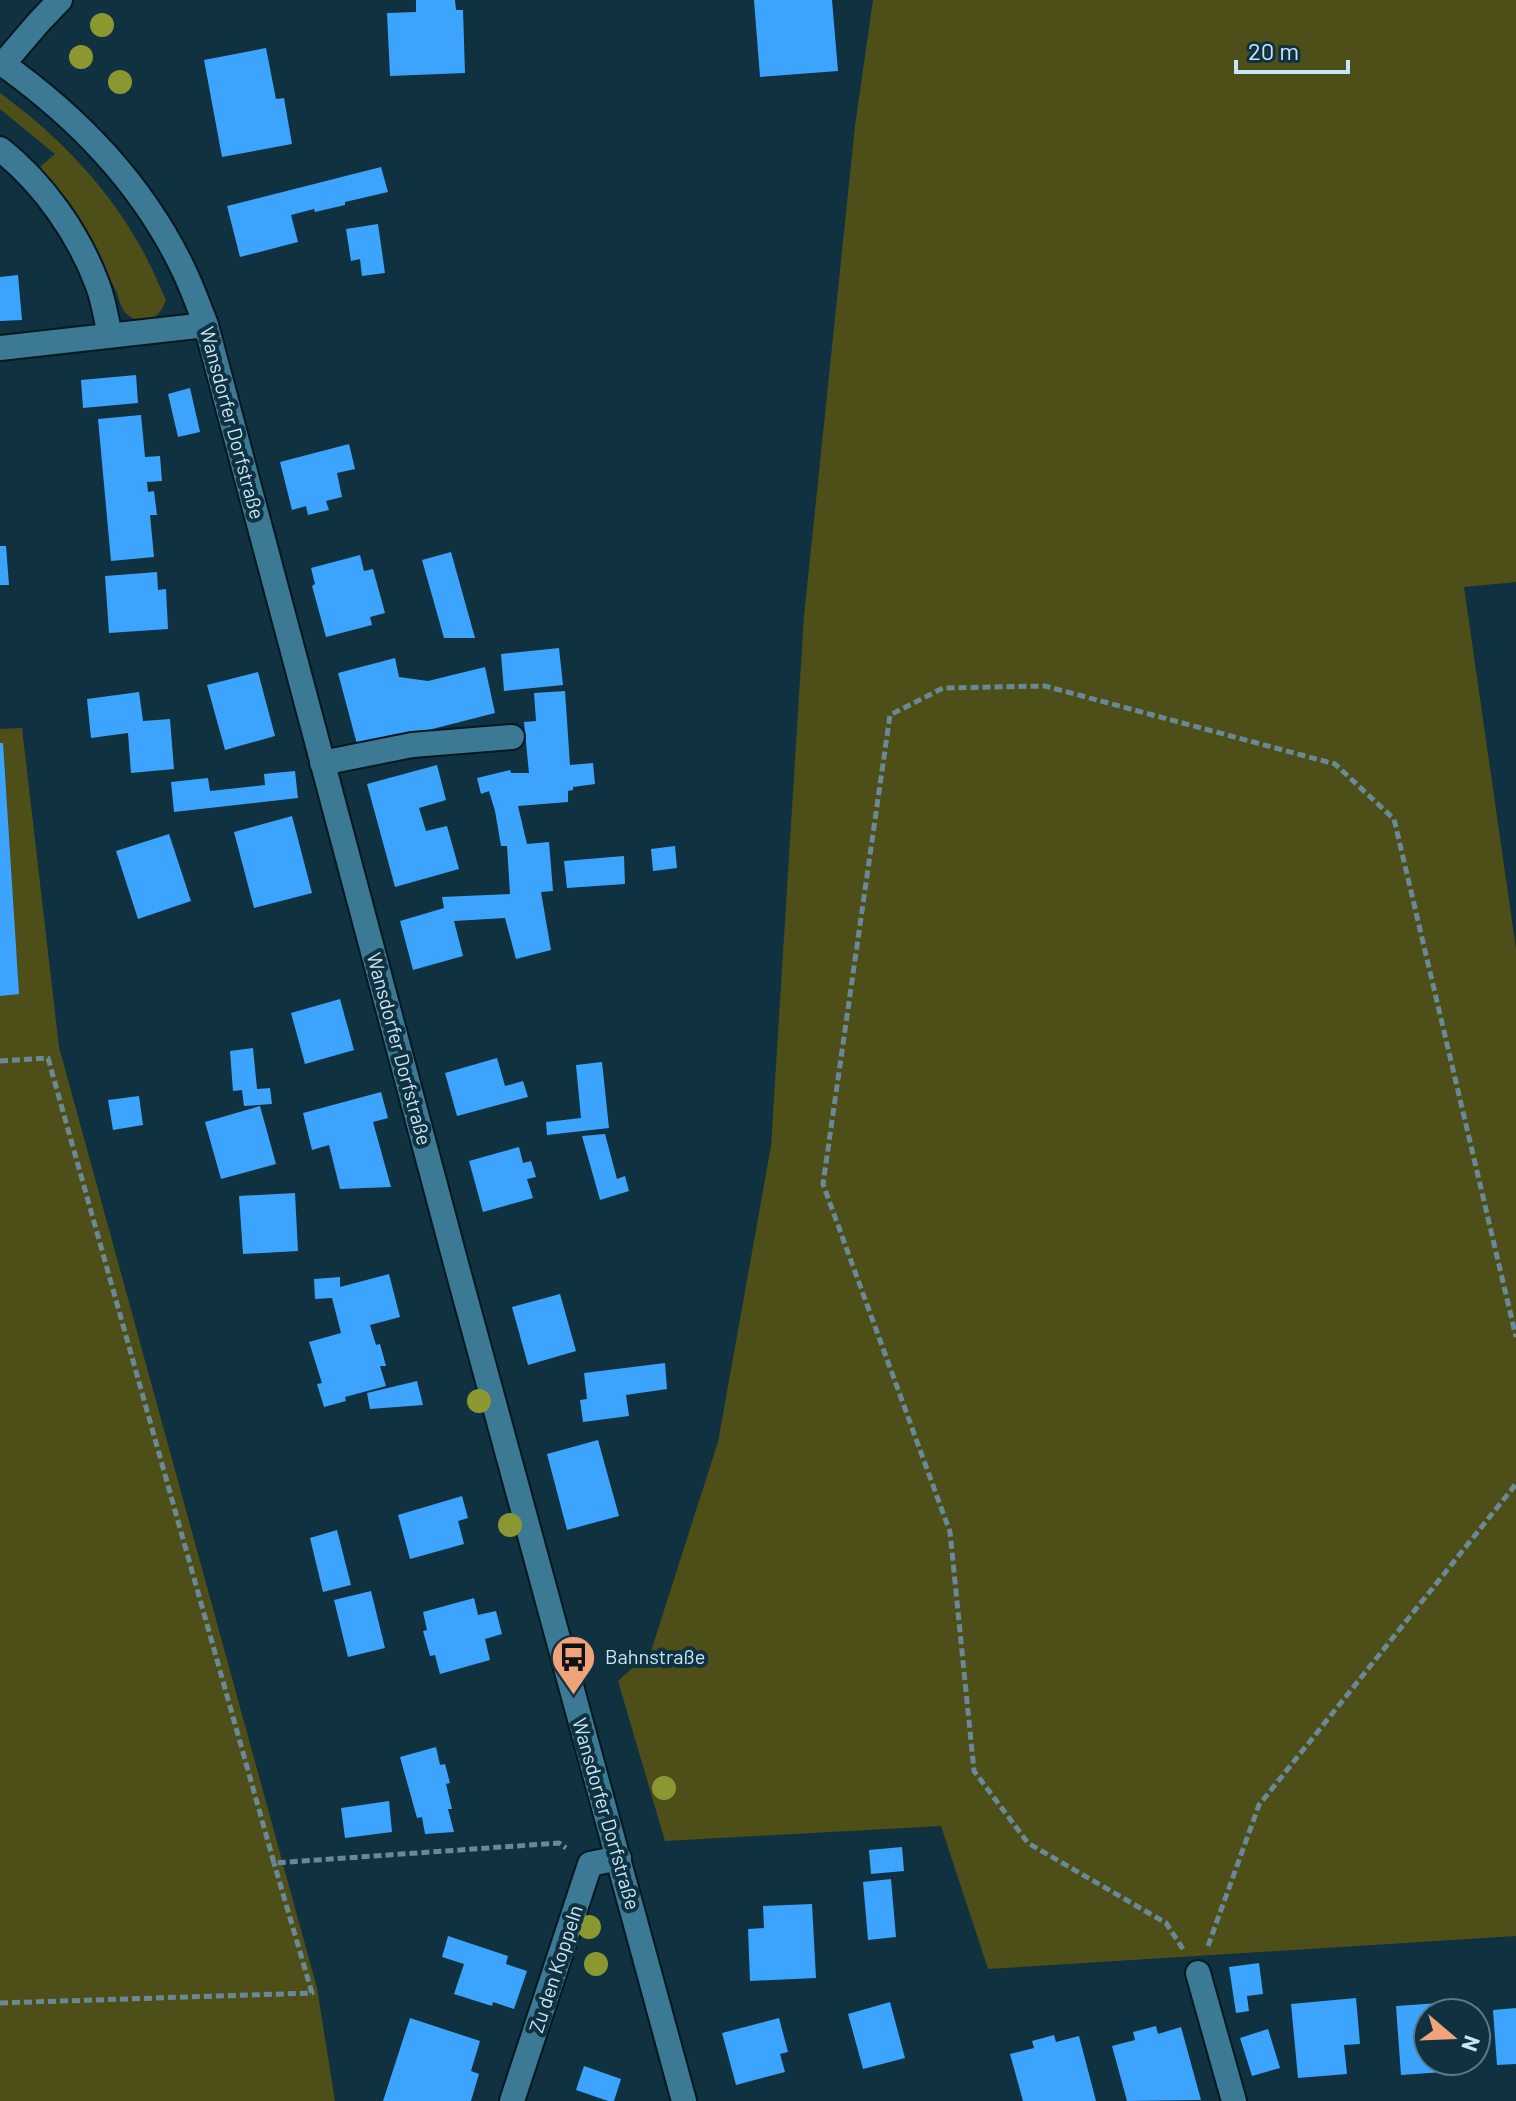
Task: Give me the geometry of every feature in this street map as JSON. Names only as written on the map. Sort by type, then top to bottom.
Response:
[{"type":"street","points":[[2,63],[60,0]]},
{"type":"street","name":"Wansdorfer Dorfstraße","points":[[2,63],[88,133],[126,176],[161,227],[185,273],[206,325],[462,1286],[684,2101]]},
{"type":"street","points":[[0,149],[36,182],[75,237],[98,287],[110,335]]},
{"type":"street","points":[[0,348],[206,325]]},
{"type":"street","points":[[322,763],[412,745],[512,737]]},
{"type":"street","points":[[590,1864],[619,1858]]},
{"type":"street","name":"Zu den Koppeln","points":[[512,2101],[590,1864]]},
{"type":"street","points":[[1198,1973],[1234,2101]]},
{"type":"path","points":[[1198,1973],[1166,1923],[1028,1843],[974,1771],[950,1532],[823,1184],[890,715],[943,688],[1045,686],[1335,764],[1394,819],[1516,1337]]},
{"type":"path","points":[[0,1061],[48,1058],[312,1993],[0,2003]]},
{"type":"path","points":[[1198,1973],[1259,1805],[1516,1484]]},
{"type":"path","points":[[274,1863],[559,1843],[590,1864]]},
{"type":"shaded area","points":[[873,0],[1516,0],[1516,582],[1464,587],[1516,949],[1516,1936],[988,1969],[941,1826],[665,1841],[618,1681],[651,1651],[718,1442],[771,1146],[804,616],[855,126]]},
{"type":"shaded area","points":[[0,93],[63,146],[116,208],[145,255],[166,300],[152,319],[135,320],[124,311],[98,257],[40,167],[55,154],[0,109]]},
{"type":"shaded area","points":[[22,728],[59,1047],[317,1988],[335,2101],[0,2101],[0,729]]},
{"type":"building","points":[[416,0],[455,0],[456,10],[463,10],[465,73],[390,76],[387,13],[416,12]]},
{"type":"building","points":[[754,0],[832,0],[838,71],[760,77]]},
{"type":"building","points":[[266,48],[276,99],[284,98],[292,144],[222,157],[204,60]]},
{"type":"building","points":[[381,167],[388,192],[345,202],[345,205],[291,215],[298,242],[240,257],[227,206]]},
{"type":"building","points":[[378,224],[385,273],[362,276],[360,259],[351,261],[346,229]]},
{"type":"building","points":[[18,275],[22,320],[0,321],[0,277]]},
{"type":"building","points":[[136,375],[138,403],[83,408],[81,380]]},
{"type":"building","points":[[190,388],[200,432],[178,437],[168,394]]},
{"type":"building","points":[[141,415],[145,457],[160,456],[162,481],[147,482],[148,492],[154,491],[157,515],[150,515],[154,557],[111,561],[98,419]]},
{"type":"building","points":[[349,444],[355,469],[337,473],[342,497],[326,501],[329,510],[308,515],[306,506],[292,510],[280,462]]},
{"type":"building","points":[[0,546],[6,546],[9,585],[0,585]]},
{"type":"building","points":[[451,552],[475,638],[444,638],[422,560]]},
{"type":"building","points":[[360,555],[364,571],[373,569],[385,613],[370,617],[372,625],[326,637],[312,586],[315,584],[311,568]]},
{"type":"building","points":[[157,572],[158,590],[166,589],[168,629],[109,633],[105,576]]},
{"type":"building","points":[[559,648],[563,685],[504,691],[501,654]]},
{"type":"building","points":[[395,658],[399,677],[428,681],[485,667],[495,713],[358,748],[338,673]]},
{"type":"building","points":[[258,672],[275,736],[225,750],[207,685]]},
{"type":"building","points":[[565,691],[570,765],[593,763],[595,784],[573,787],[568,791],[568,802],[518,806],[527,844],[549,842],[553,891],[541,892],[551,950],[516,959],[505,918],[454,921],[463,956],[413,970],[400,921],[444,908],[442,897],[510,894],[507,846],[501,846],[489,791],[481,794],[477,778],[510,770],[511,773],[529,773],[524,722],[536,721],[534,693]]},
{"type":"building","points":[[139,692],[143,721],[170,719],[174,769],[131,773],[128,733],[91,738],[87,699]]},
{"type":"building","points":[[0,743],[3,743],[19,994],[0,996]]},
{"type":"building","points":[[437,765],[446,800],[419,808],[426,831],[447,826],[459,869],[395,887],[367,784]]},
{"type":"building","points":[[295,771],[298,798],[174,812],[171,782],[208,778],[210,791],[265,785],[264,774]]},
{"type":"building","points":[[292,816],[312,893],[254,908],[234,832]]},
{"type":"building","points":[[169,834],[191,901],[138,919],[116,851]]},
{"type":"building","points":[[675,846],[677,868],[653,871],[651,849]]},
{"type":"building","points":[[624,856],[625,884],[567,888],[564,861]]},
{"type":"building","points":[[340,999],[354,1050],[305,1064],[291,1013]]},
{"type":"building","points":[[253,1048],[257,1089],[270,1088],[272,1104],[244,1106],[242,1090],[233,1091],[230,1051]]},
{"type":"building","points":[[497,1058],[505,1086],[523,1081],[528,1097],[457,1116],[445,1073]]},
{"type":"building","points":[[602,1062],[609,1128],[547,1135],[546,1122],[581,1118],[576,1065]]},
{"type":"building","points":[[381,1092],[388,1118],[373,1122],[391,1187],[340,1189],[329,1145],[312,1150],[303,1113]]},
{"type":"building","points":[[139,1096],[143,1125],[113,1130],[108,1100]]},
{"type":"building","points":[[260,1106],[276,1164],[221,1179],[205,1122]]},
{"type":"building","points":[[605,1134],[617,1179],[625,1176],[629,1191],[600,1200],[582,1136]]},
{"type":"building","points":[[519,1147],[523,1163],[531,1161],[536,1177],[527,1179],[533,1198],[483,1212],[469,1161]]},
{"type":"building","points":[[295,1193],[298,1251],[243,1254],[239,1196]]},
{"type":"building","points":[[389,1274],[400,1317],[370,1325],[376,1345],[380,1344],[386,1366],[380,1366],[386,1386],[345,1397],[346,1401],[324,1407],[317,1384],[322,1383],[309,1342],[341,1333],[332,1298],[315,1299],[314,1279],[340,1277],[340,1287]]},
{"type":"building","points":[[560,1294],[576,1351],[528,1365],[512,1307]]},
{"type":"building","points":[[665,1363],[667,1389],[626,1395],[629,1416],[583,1422],[580,1400],[587,1399],[584,1373]]},
{"type":"building","points":[[417,1381],[423,1405],[370,1409],[367,1393]]},
{"type":"building","points":[[598,1440],[619,1516],[567,1530],[547,1454]]},
{"type":"building","points":[[462,1496],[468,1518],[458,1521],[464,1544],[410,1559],[398,1515]]},
{"type":"building","points":[[337,1530],[351,1585],[323,1592],[310,1538]]},
{"type":"building","points":[[371,1591],[385,1648],[348,1657],[334,1600]]},
{"type":"building","points":[[474,1598],[478,1615],[496,1611],[502,1634],[485,1639],[490,1660],[440,1674],[435,1655],[430,1656],[423,1631],[427,1630],[423,1612]]},
{"type":"building","points":[[436,1747],[440,1765],[445,1764],[450,1783],[446,1784],[452,1809],[448,1809],[454,1832],[425,1834],[422,1817],[417,1818],[400,1757]]},
{"type":"building","points":[[389,1801],[392,1832],[345,1838],[341,1808]]},
{"type":"building","points":[[902,1847],[904,1871],[871,1874],[869,1850]]},
{"type":"building","points":[[891,1879],[896,1937],[868,1940],[863,1882]]},
{"type":"building","points":[[812,1904],[816,1978],[750,1981],[748,1929],[764,1928],[763,1906]]},
{"type":"building","points":[[448,1936],[508,1956],[506,1964],[527,1971],[514,2009],[493,2002],[492,2006],[454,1994],[464,1964],[442,1957]]},
{"type":"building","points":[[1259,1963],[1263,1994],[1247,1996],[1249,2011],[1236,2013],[1229,1967]]},
{"type":"building","points":[[1356,1998],[1360,2044],[1344,2045],[1347,2074],[1298,2078],[1291,2004]]},
{"type":"building","points":[[890,2002],[905,2058],[863,2069],[848,2014]]},
{"type":"building","points":[[1412,2005],[1412,2074],[1401,2075],[1396,2006]]},
{"type":"building","points":[[1516,2008],[1516,2064],[1497,2065],[1493,2010]]},
{"type":"building","points":[[410,2018],[480,2041],[471,2071],[479,2074],[471,2101],[383,2101]]},
{"type":"building","points":[[779,2018],[788,2052],[780,2054],[785,2072],[736,2085],[722,2033]]},
{"type":"building","points":[[1156,2026],[1158,2034],[1181,2027],[1201,2100],[1127,2101],[1112,2046],[1135,2040],[1133,2032]]},
{"type":"building","points":[[1268,2029],[1280,2068],[1252,2076],[1240,2038]]},
{"type":"building","points":[[1054,2035],[1056,2042],[1079,2036],[1096,2101],[1023,2101],[1010,2054],[1034,2048],[1032,2041]]},
{"type":"building","points":[[584,2066],[621,2079],[614,2101],[576,2090]]},
{"type":"place","name":"Bahnstraße","points":[[574,1696]]}]
